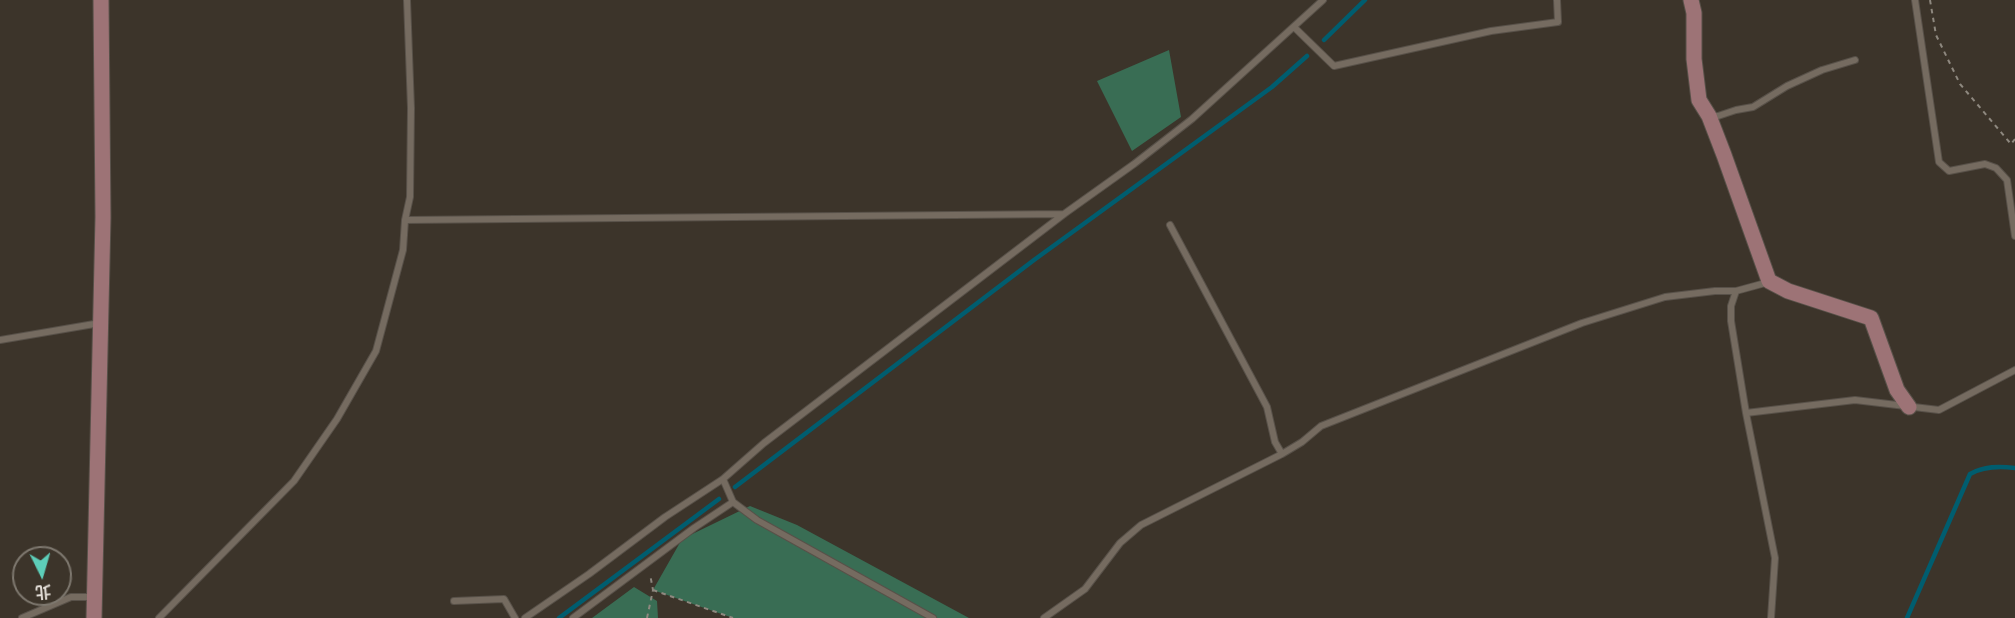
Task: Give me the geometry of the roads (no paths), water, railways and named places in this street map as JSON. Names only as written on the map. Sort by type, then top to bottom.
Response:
[{"type":"street","points":[[94,618],[103,217],[101,0]]},
{"type":"street","points":[[1691,0],[1694,13],[1694,59],[1699,100],[1709,116],[1769,281],[1788,291],[1871,318],[1897,390],[1909,407]]},
{"type":"lane","points":[[159,618],[294,481],[337,419],[376,351],[403,250],[405,220],[410,197],[411,108],[407,0]]},
{"type":"lane","points":[[525,618],[665,517],[723,479],[764,443],[1064,214],[1134,164],[1192,119],[1323,0]]},
{"type":"lane","points":[[1294,27],[1334,66],[1491,32],[1558,22],[1557,0]]},
{"type":"lane","points":[[1915,0],[1939,162],[1949,171],[1985,164],[1996,168],[2007,180],[2015,236]]},
{"type":"lane","points":[[1709,116],[1718,116],[1753,107],[1787,86],[1822,70],[1855,60]]},
{"type":"lane","points":[[405,220],[1064,214]]},
{"type":"lane","points":[[1170,225],[1267,407],[1275,442],[1282,454]]},
{"type":"lane","points":[[1044,618],[1085,589],[1120,543],[1141,525],[1282,454],[1302,442],[1321,426],[1582,323],[1665,297],[1736,291],[1769,281]]},
{"type":"lane","points":[[1736,291],[1731,306],[1731,321],[1746,413],[1775,558],[1771,618]]},
{"type":"lane","points":[[0,340],[101,323]]},
{"type":"lane","points":[[1746,413],[1855,400],[1939,410],[2015,370]]},
{"type":"lane","points":[[723,479],[733,502],[782,535],[933,618]]},
{"type":"lane","points":[[573,618],[694,528],[733,502]]},
{"type":"lane","points":[[22,618],[71,597],[94,597]]},
{"type":"lane","points":[[454,601],[504,599],[515,618]]},
{"type":"waterway","points":[[1324,40],[1365,0]]},
{"type":"waterway","points":[[735,487],[1034,260],[1272,87],[1307,56]]},
{"type":"waterway","points":[[1907,618],[1970,474],[1992,467],[2015,468]]},
{"type":"waterway","points":[[559,618],[719,499]]}]
